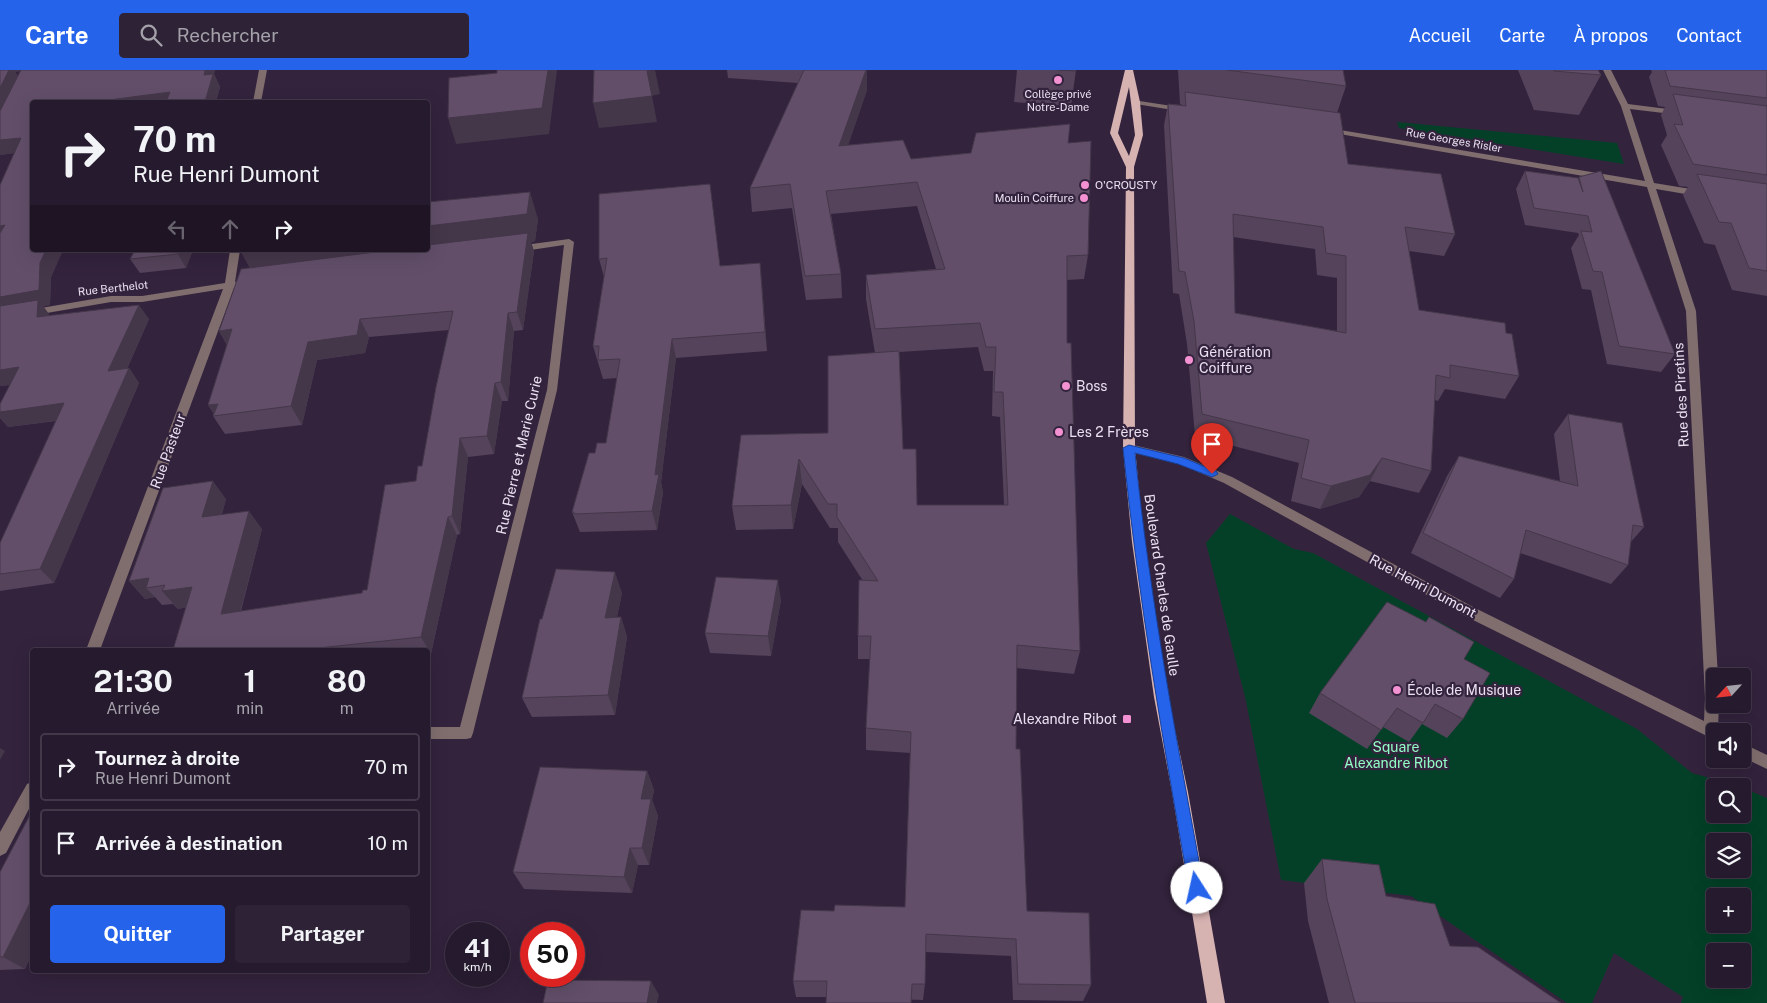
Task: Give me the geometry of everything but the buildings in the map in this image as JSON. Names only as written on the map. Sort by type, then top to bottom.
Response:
[{"type":"main road","name":"Boulevard Charles de Gaulle","points":[[1129,70],[1136,102],[1139,135],[1130,167],[1129,448],[1138,542],[1161,696],[1180,792],[1216,1003]]},
{"type":"main road","name":"Boulevard Charles de Gaulle","points":[[1129,70],[1114,133],[1130,167]]},
{"type":"street","points":[[258,100],[262,70]]},
{"type":"street","name":"Rue des Piretins","points":[[1607,70],[1625,106],[1691,311],[1713,723]]},
{"type":"street","points":[[1136,102],[1198,112]]},
{"type":"street","points":[[1625,106],[1692,115]]},
{"type":"street","name":"Rue Georges Risler","points":[[1316,128],[1712,195]]},
{"type":"street","name":"Rue Pierre et Marie Curie","points":[[430,733],[466,733],[552,390],[569,242],[510,250]]},
{"type":"street","name":"Rue Pasteur","points":[[94,648],[230,285],[235,252]]},
{"type":"street","points":[[230,285],[262,281]]},
{"type":"street","name":"Rue Berthelot","points":[[0,318],[111,299],[142,299],[230,285]]},
{"type":"street","name":"Rue Henri Dumont","points":[[1129,448],[1180,460],[1228,480],[1470,612],[1706,730]]},
{"type":"street","points":[[1751,754],[1767,762]]},
{"type":"street","points":[[0,848],[30,793]]},
{"type":"green space","points":[[1397,122],[1617,143],[1624,164],[1399,128]]},
{"type":"green space","name":"Square Alexandre Ribot","points":[[1230,514],[1294,549],[1313,553],[1637,729],[1692,773],[1710,778],[1706,778],[1706,823],[1751,823],[1751,791],[1767,798],[1767,1003],[1681,1003],[1683,997],[1614,953],[1592,1003],[1567,1003],[1411,896],[1281,880],[1246,701],[1206,543]]},
{"type":"place","name":"Collège privé Notre-Dame","points":[[1058,80]]},
{"type":"place","name":"O'CROUSTY","points":[[1085,185]]},
{"type":"place","name":"Moulin Coiffure","points":[[1084,198]]},
{"type":"place","name":"Génération Coiffure","points":[[1189,360]]},
{"type":"place","name":"Boss","points":[[1066,386]]},
{"type":"place","name":"Les 2 Frères","points":[[1059,432]]},
{"type":"place","name":"École de Musique","points":[[1397,690]]},
{"type":"place","name":"Alexandre Ribot","points":[[1127,719]]},
{"type":"route","points":[[1197,888],[1161,696],[1138,542],[1129,448],[1180,460],[1212,474]]}]
